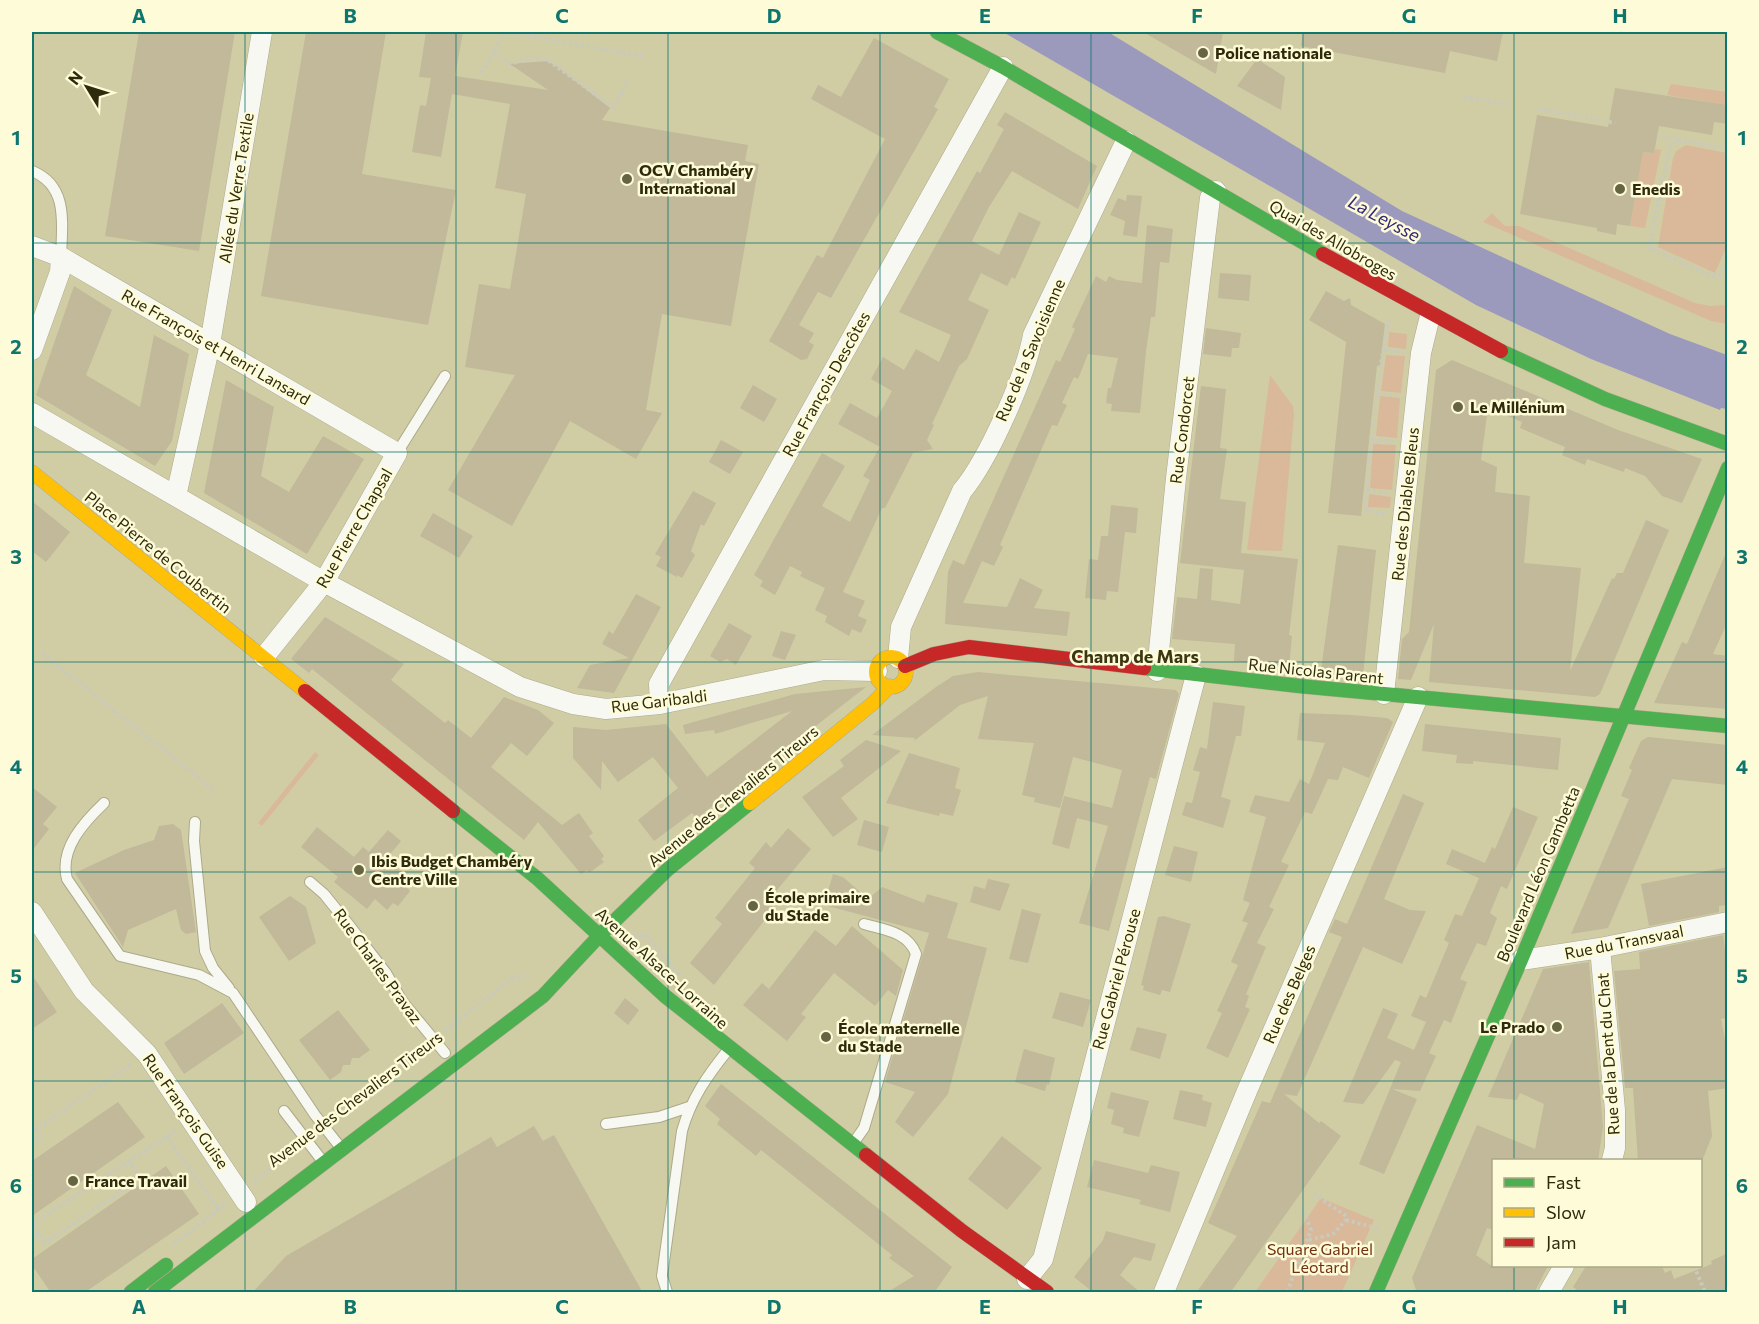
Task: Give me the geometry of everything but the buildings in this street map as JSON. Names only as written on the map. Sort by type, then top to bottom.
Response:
[{"type":"main road","name":"Quai des Allobroges","points":[[937,32],[1003,67],[1125,141],[1216,191],[1430,316],[1576,388],[1642,416],[1728,444]]},
{"type":"main road","name":"Boulevard Léon Gambetta","points":[[1376,1293],[1521,960],[1728,468]]},
{"type":"main road","name":"Place Pierre de Coubertin","points":[[32,472],[264,657]]},
{"type":"main road","name":"Rue Nicolas Parent","points":[[883,679],[884,659],[902,662],[969,647],[1156,671],[1728,726]]},
{"type":"main road","name":"Avenue Alsace-Lorraine","points":[[264,657],[538,879],[665,996],[852,1145],[1038,1288]]},
{"type":"main road","points":[[883,679],[903,680],[902,662]]},
{"type":"main road","name":"Avenue des Chevaliers Tireurs","points":[[155,1293],[543,996],[600,935],[668,870],[872,704],[883,679]]},
{"type":"main road","name":"Avenue des Chevaliers Tireurs","points":[[552,967],[600,935]]},
{"type":"main road","name":"Avenue des Chevaliers Tireurs","points":[[300,1161],[336,1133]]},
{"type":"main road","points":[[131,1293],[175,1258]]},
{"type":"street","name":"Allée du Verre Textile","points":[[176,496],[210,344],[262,32]]},
{"type":"street","name":"Rue François Descôtes","points":[[660,704],[659,684],[1003,67]]},
{"type":"street","name":"Rue de la Savoisienne","points":[[902,662],[901,627],[962,491],[976,475],[1028,360],[1033,335],[1125,141]]},
{"type":"street","name":"Rue Condorcet","points":[[1156,671],[1176,478],[1210,198],[1216,191]]},
{"type":"street","name":"Rue François et Henri Lansard","points":[[32,246],[61,257],[398,453]]},
{"type":"street","points":[[32,350],[60,272],[61,257]]},
{"type":"street","name":"Rue des Diables Bleus","points":[[1384,694],[1421,353],[1430,316]]},
{"type":"street","name":"Rue Garibaldi","points":[[32,413],[324,582],[520,687],[584,706],[606,708],[660,704],[824,670],[883,679]]},
{"type":"street","name":"Rue Pierre Chapsal","points":[[264,657],[324,582],[398,453]]},
{"type":"street","name":"Rue Gabriel Pérouse","points":[[1038,1288],[1043,1259],[1196,675]]},
{"type":"street","name":"Rue des Belges","points":[[1164,1293],[1247,1091],[1418,698]]},
{"type":"street","name":"Rue François Guise","points":[[32,912],[84,990],[147,1054],[246,1202]]},
{"type":"street","name":"Rue du Transvaal","points":[[1521,960],[1600,948],[1728,922]]},
{"type":"street","name":"Rue de la Dent du Chat","points":[[1600,948],[1615,1110],[1615,1148],[1612,1159]]},
{"type":"street","points":[[1549,1293],[1563,1267]]},
{"type":"lane","points":[[32,171],[52,186],[62,205],[61,257]]},
{"type":"lane","points":[[398,453],[444,376]]},
{"type":"lane","points":[[104,803],[84,822],[70,847],[65,871],[67,879],[112,947],[128,960],[138,960],[199,975],[233,993]]},
{"type":"lane","points":[[195,822],[194,841],[205,951],[213,968],[336,1133],[342,1149]]},
{"type":"lane","name":"Rue Charles Pravaz","points":[[310,882],[324,894],[356,933],[386,973],[402,1001],[445,1052]]},
{"type":"lane","points":[[852,1145],[864,1128],[916,954],[912,942],[902,935],[864,924]]},
{"type":"lane","points":[[667,1293],[662,1276],[682,1131],[689,1107],[705,1079],[729,1048]]},
{"type":"lane","points":[[606,1124],[659,1117],[689,1107]]},
{"type":"lane","points":[[285,1111],[324,1163]]},
{"type":"path","points":[[481,73],[504,32],[643,56]]},
{"type":"path","points":[[493,52],[510,63],[532,57],[549,61],[614,108],[628,81]]},
{"type":"path","points":[[1464,97],[1508,104]]},
{"type":"path","points":[[1538,109],[1616,123]]},
{"type":"path","points":[[1657,136],[1728,148]]},
{"type":"path","points":[[1678,140],[1670,146],[1649,248],[1711,276],[1720,275],[1728,263]]},
{"type":"path","points":[[1393,294],[1380,374],[1365,503],[1367,511],[1404,515]]},
{"type":"path","points":[[42,653],[215,791]]},
{"type":"path","points":[[32,1144],[41,1137],[36,1129],[147,1054]]},
{"type":"path","points":[[128,1160],[141,1178],[45,1243],[32,1224],[128,1160],[192,1122]]},
{"type":"path","points":[[167,1137],[218,1209]]},
{"type":"path","points":[[1314,1194],[1346,1216],[1346,1220]]},
{"type":"path","points":[[1287,1293],[1309,1240],[1311,1230],[1304,1209]]},
{"type":"path","points":[[1346,1220],[1371,1225],[1401,1237]]},
{"type":"path","points":[[1309,1240],[1332,1234],[1346,1220]]},
{"type":"path","points":[[32,1239],[39,1234]]},
{"type":"path","points":[[1270,1257],[1303,1254]]},
{"type":"path","points":[[1694,1267],[1705,1293]]},
{"type":"green space","points":[[1671,84],[1727,92],[1727,105],[1667,95]]},
{"type":"green space","points":[[1686,145],[1727,153],[1727,246],[1715,273],[1658,247],[1673,158],[1676,151]]},
{"type":"green space","points":[[1655,149],[1661,150],[1645,228],[1630,226],[1643,152],[1654,153]]},
{"type":"green space","points":[[1492,213],[1505,226],[1519,226],[1695,303],[1710,306],[1727,305],[1727,324],[1711,321],[1483,222]]},
{"type":"green space","points":[[1389,332],[1407,334],[1406,349],[1388,347]]},
{"type":"green space","points":[[1386,355],[1405,356],[1401,393],[1381,391]]},
{"type":"green space","points":[[1270,375],[1293,406],[1294,415],[1282,551],[1247,550]]},
{"type":"green space","points":[[1380,396],[1400,398],[1397,438],[1376,436]]},
{"type":"green space","points":[[1373,444],[1396,445],[1392,490],[1370,488]]},
{"type":"green space","points":[[1369,494],[1391,497],[1390,508],[1368,507]]},
{"type":"green space","points":[[315,752],[319,755],[262,826],[258,823]]},
{"type":"green space","name":"Square Gabriel Léotard","points":[[1321,1198],[1374,1220],[1342,1292],[1255,1292]]},
{"type":"water","name":"La Leysse","points":[[1003,32],[1108,32],[1402,211],[1670,334],[1727,355],[1727,409],[1721,408],[1720,410],[1591,359],[1476,305]]},
{"type":"traffic: fast","points":[[937,32],[1003,67],[1323,254]]},
{"type":"traffic: fast","points":[[1501,351],[1605,399],[1728,444]]},
{"type":"traffic: fast","points":[[1376,1292],[1521,960],[1728,468]]},
{"type":"traffic: fast","points":[[1144,668],[1299,686],[1728,726]]},
{"type":"traffic: fast","points":[[155,1292],[543,996],[600,935],[667,870],[750,803]]},
{"type":"traffic: fast","points":[[453,811],[538,879],[665,996],[866,1155]]},
{"type":"traffic: fast","points":[[131,1292],[166,1265]]},
{"type":"traffic: slow","points":[[32,472],[305,691]]},
{"type":"traffic: slow","points":[[891,657],[901,662],[906,672],[901,682],[891,687],[881,682],[876,672],[881,662],[891,657]]},
{"type":"traffic: slow","points":[[750,803],[872,704],[890,686]]},
{"type":"traffic: jam","points":[[1323,254],[1501,351]]},
{"type":"traffic: jam","points":[[905,666],[934,654],[969,647],[1144,668]]},
{"type":"traffic: jam","points":[[305,691],[453,811]]},
{"type":"traffic: jam","points":[[866,1155],[962,1231],[1047,1292]]},
{"type":"place","name":"Police nationale","points":[[1203,53]]},
{"type":"place","name":"OCV Chambéry International","points":[[627,179]]},
{"type":"place","name":"Enedis","points":[[1620,189]]},
{"type":"place","name":"Le Millénium","points":[[1458,407]]},
{"type":"place","name":"Ibis Budget Chambéry Centre Ville","points":[[359,870]]},
{"type":"place","name":"École primaire du Stade","points":[[753,906]]},
{"type":"place","name":"Le Prado","points":[[1557,1027]]},
{"type":"place","name":"École maternelle du Stade","points":[[826,1037]]},
{"type":"place","name":"France Travail","points":[[73,1181]]},
{"type":"district","name":"Champ de Mars","points":[[1135,657]]}]
